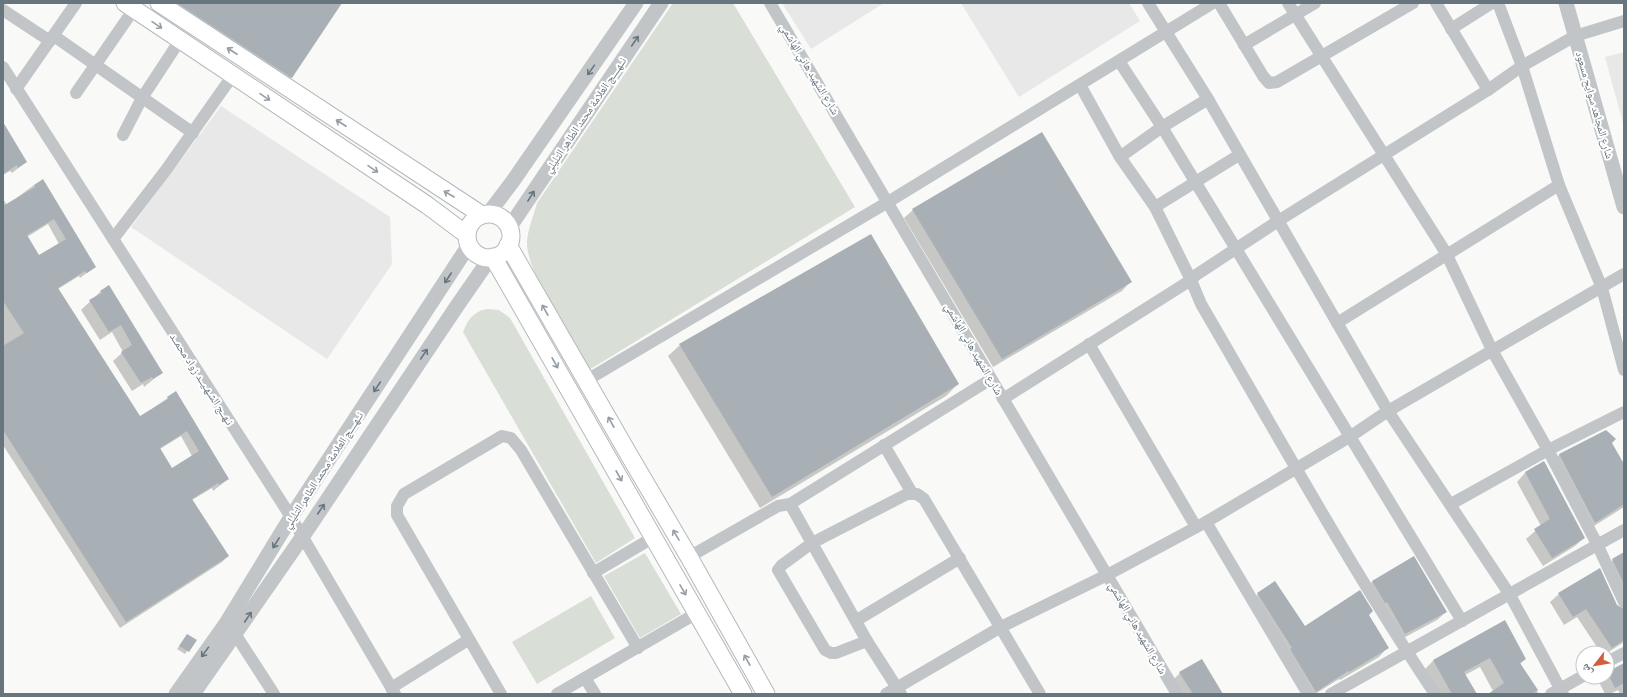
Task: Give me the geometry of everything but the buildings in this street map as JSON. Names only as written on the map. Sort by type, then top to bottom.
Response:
[{"type":"main road","points":[[130,6],[427,205],[468,240],[479,255],[492,257],[502,253],[508,245],[510,236],[509,228],[501,218],[485,214],[159,3]]},
{"type":"main road","points":[[468,240],[471,223],[485,214]]},
{"type":"main road","points":[[508,245],[689,557],[766,694]]},
{"type":"main road","points":[[492,257],[743,694]]},
{"type":"street","points":[[16,88],[76,3]]},
{"type":"street","name":"نــهــــج العلامة محمد الطاهر التليلي","points":[[485,214],[513,181],[636,3]]},
{"type":"street","name":"نــهــــج العلامة محمد الطاهر التليلي","points":[[509,228],[661,3]]},
{"type":"street","name":"شارع الشهيد هاني الهاشمي","points":[[770,3],[1177,694]]},
{"type":"street","points":[[1148,3],[1208,99],[1388,411],[1510,595],[1558,692],[1575,681]]},
{"type":"street","points":[[587,380],[888,202],[1213,3]]},
{"type":"street","points":[[1218,3],[1269,82],[1277,82],[1413,3]]},
{"type":"street","points":[[1288,3],[1446,254],[1493,352],[1548,450],[1597,544],[1624,602]]},
{"type":"street","points":[[1244,45],[1315,3]]},
{"type":"street","points":[[1436,3],[1488,90]]},
{"type":"street","points":[[1451,29],[1492,3]]},
{"type":"street","points":[[1498,3],[1522,66],[1559,184],[1602,288],[1624,370]]},
{"type":"street","name":"شارع المجاهد سوايح مسعود","points":[[1566,3],[1624,207]]},
{"type":"street","points":[[76,93],[130,6]]},
{"type":"street","points":[[3,10],[94,64],[193,133]]},
{"type":"street","points":[[1003,398],[1192,280],[1196,275],[1278,221],[1488,90],[1522,66],[1575,36],[1624,21]]},
{"type":"street","points":[[123,135],[142,98],[180,40]]},
{"type":"street","points":[[1119,61],[1162,127],[1462,621]]},
{"type":"street","name":"نـهــج الشـهـيــد زواد محمــد","points":[[3,67],[303,536],[393,691]]},
{"type":"street","points":[[113,239],[166,170],[233,75]]},
{"type":"street","points":[[1080,85],[1120,157],[1155,207],[1192,280],[1201,304],[1296,467],[1407,653],[1435,694]]},
{"type":"street","points":[[1120,157],[1162,127],[1208,99]]},
{"type":"street","points":[[1155,207],[1239,155]]},
{"type":"street","points":[[1336,322],[1559,184]]},
{"type":"street","name":"نــهــــج العلامة محمد الطاهر التليلي","points":[[176,694],[227,622],[291,517],[468,240]]},
{"type":"street","name":"نــهــــج العلامة محمد الطاهر التليلي","points":[[193,694],[236,634],[457,306],[480,276],[492,257]]},
{"type":"street","points":[[886,694],[899,691],[1001,627],[1108,575],[1201,525],[1296,467],[1351,436],[1388,411],[1493,352],[1624,274]]},
{"type":"street","points":[[1089,344],[1308,694]]},
{"type":"street","points":[[689,557],[778,506],[790,504],[991,379]]},
{"type":"street","points":[[1451,504],[1548,450],[1624,412]]},
{"type":"street","points":[[501,694],[468,640],[397,515],[397,506],[404,494],[502,436],[511,438],[521,450],[638,648]]},
{"type":"street","points":[[884,445],[912,493]]},
{"type":"street","points":[[867,641],[836,653],[831,653],[825,650],[778,570],[782,565],[812,543],[906,494],[917,494],[924,499],[1040,694]]},
{"type":"street","points":[[790,504],[857,620],[867,641],[899,691]]},
{"type":"street","points":[[1331,694],[1407,653],[1624,530]]},
{"type":"street","points":[[593,573],[654,537]]},
{"type":"street","points":[[857,620],[960,558]]},
{"type":"street","points":[[557,694],[697,613]]},
{"type":"street","points":[[227,622],[274,694]]},
{"type":"street","points":[[393,691],[468,640]]},
{"type":"street","points":[[1615,658],[1624,653]]},
{"type":"street","points":[[585,678],[595,694]]},
{"type":"shaded area","points":[[673,3],[733,3],[855,207],[589,370],[551,306],[534,270],[528,254],[527,241],[529,231],[537,203]]},
{"type":"shaded area","points":[[782,3],[884,3],[811,49]]},
{"type":"shaded area","points":[[961,3],[1129,3],[1140,21],[1019,97]]},
{"type":"shaded area","points":[[1624,52],[1624,127],[1605,57]]},
{"type":"shaded area","points":[[221,106],[390,217],[392,264],[327,359],[131,227]]},
{"type":"shaded area","points":[[487,309],[499,310],[510,318],[635,538],[596,563],[463,332],[467,323],[475,314]]},
{"type":"shaded area","points":[[645,553],[681,614],[640,638],[604,576]]},
{"type":"shaded area","points":[[591,596],[615,638],[537,684],[512,642]]}]
